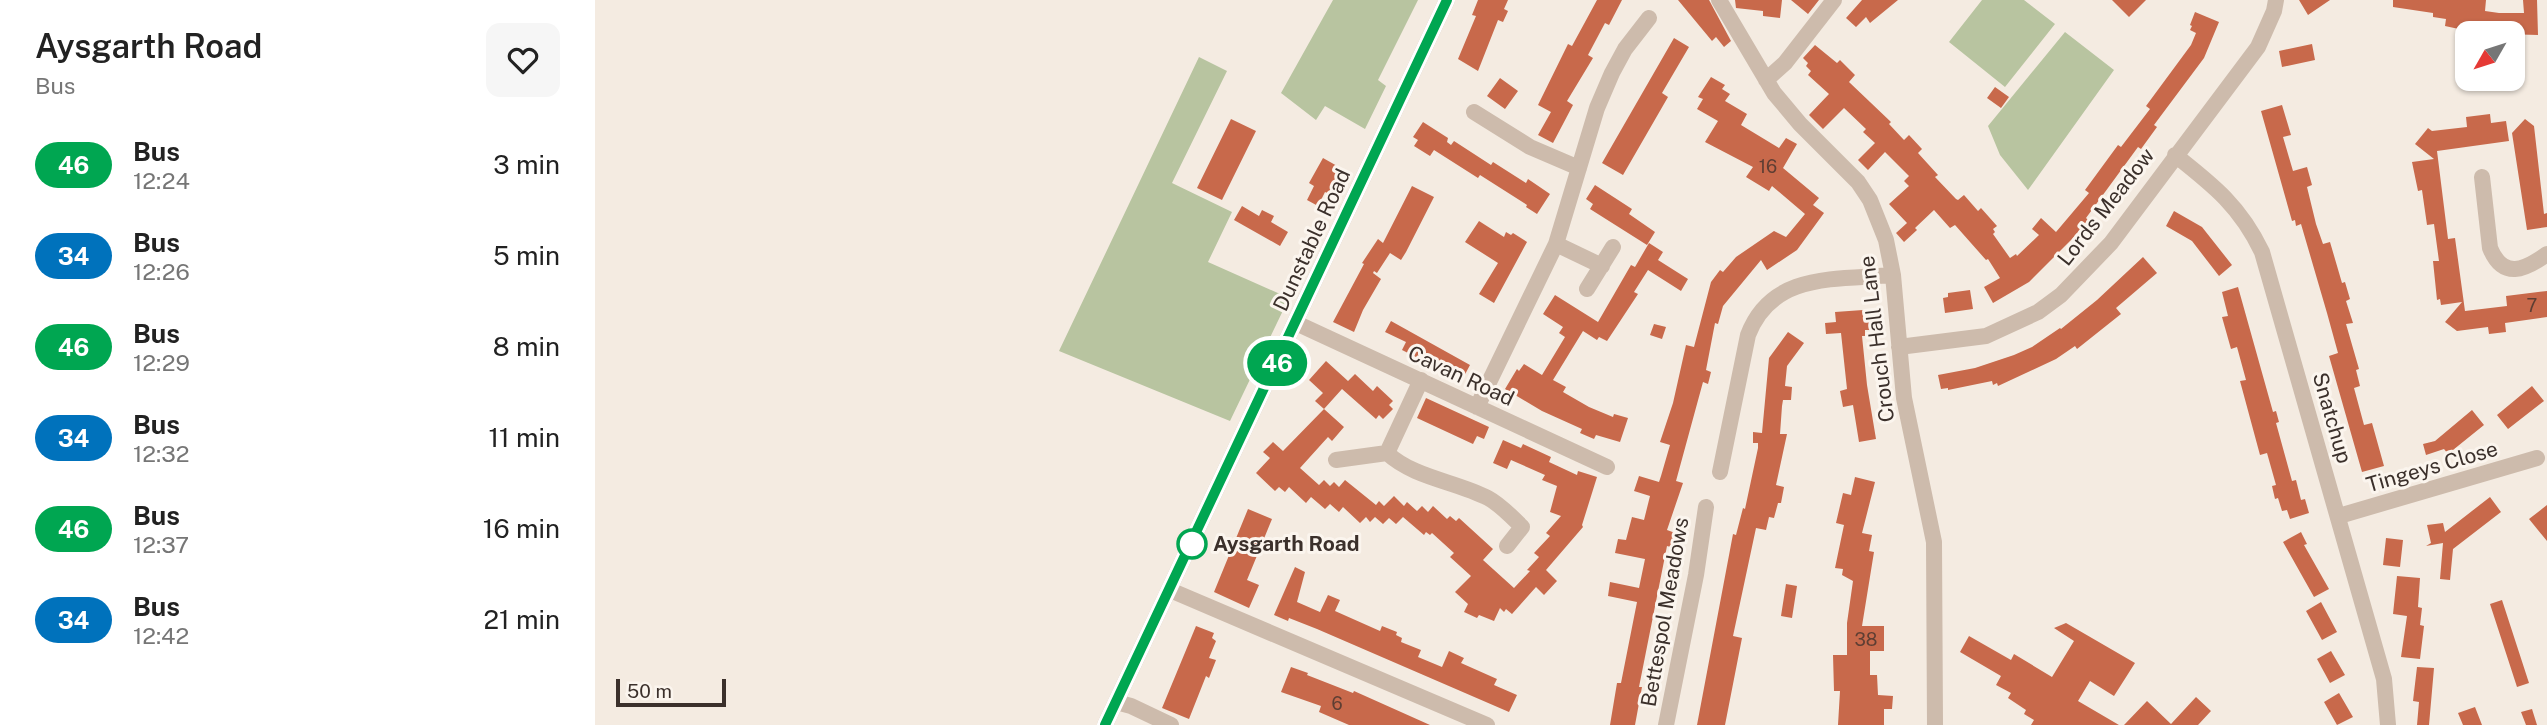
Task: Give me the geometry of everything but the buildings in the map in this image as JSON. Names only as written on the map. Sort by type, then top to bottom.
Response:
[{"type":"street","name":"Dunstable Road","points":[[1105,725],[1447,0]]},
{"type":"street","name":"Crouch Hall Lane","points":[[1719,0],[1766,80],[1800,124],[1843,165],[1864,191],[1882,230],[1893,275],[1903,398],[1934,542],[1934,725]]},
{"type":"street","points":[[1766,80],[1785,63],[1834,0]]},
{"type":"street","name":"Lords Meadow","points":[[1899,347],[1986,335],[2038,312],[2061,295],[2111,243],[2258,47],[2276,0]]},
{"type":"street","points":[[1477,407],[1556,244],[1597,107],[1612,73],[1625,49],[1649,18]]},
{"type":"street","points":[[1474,112],[1530,147],[1579,167]]},
{"type":"street","name":"Snatchup","points":[[2175,155],[2232,203],[2244,218],[2262,251],[2384,679],[2388,725]]},
{"type":"street","points":[[2481,177],[2490,248],[2494,257],[2506,268],[2521,270],[2547,254]]},
{"type":"street","points":[[1556,244],[1602,266]]},
{"type":"street","points":[[1587,289],[1613,247]]},
{"type":"street","points":[[1720,472],[1748,335],[1757,316],[1778,295],[1805,283],[1893,275]]},
{"type":"street","name":"Cavan Road","points":[[1296,323],[1607,467]]},
{"type":"street","points":[[1387,453],[1421,380]]},
{"type":"street","points":[[1336,460],[1387,453],[1406,467],[1489,499],[1522,527],[1507,546]]},
{"type":"street","name":"Tingeys Close","points":[[2339,516],[2537,458]]},
{"type":"street","name":"Bettespol Meadows","points":[[1666,725],[1696,575],[1706,507]]},
{"type":"street","points":[[1170,590],[1487,725]]},
{"type":"street","points":[[1117,702],[1171,725]]},
{"type":"green space","points":[[1333,0],[1418,0],[1378,80],[1386,86],[1365,129],[1325,106],[1316,120],[1281,93]]},
{"type":"green space","points":[[1982,0],[2024,0],[2055,24],[2005,87],[1949,42]]},
{"type":"green space","points":[[2065,32],[2114,70],[2028,190],[2000,155],[1988,126]]},
{"type":"green space","points":[[1199,57],[1227,71],[1172,183],[1232,212],[1208,262],[1289,298],[1230,421],[1059,351]]},
{"type":"bus line","name":"46","points":[[1105,725],[1447,0]]},
{"type":"place","name":"Aysgarth Road","points":[[1192,544]]}]
